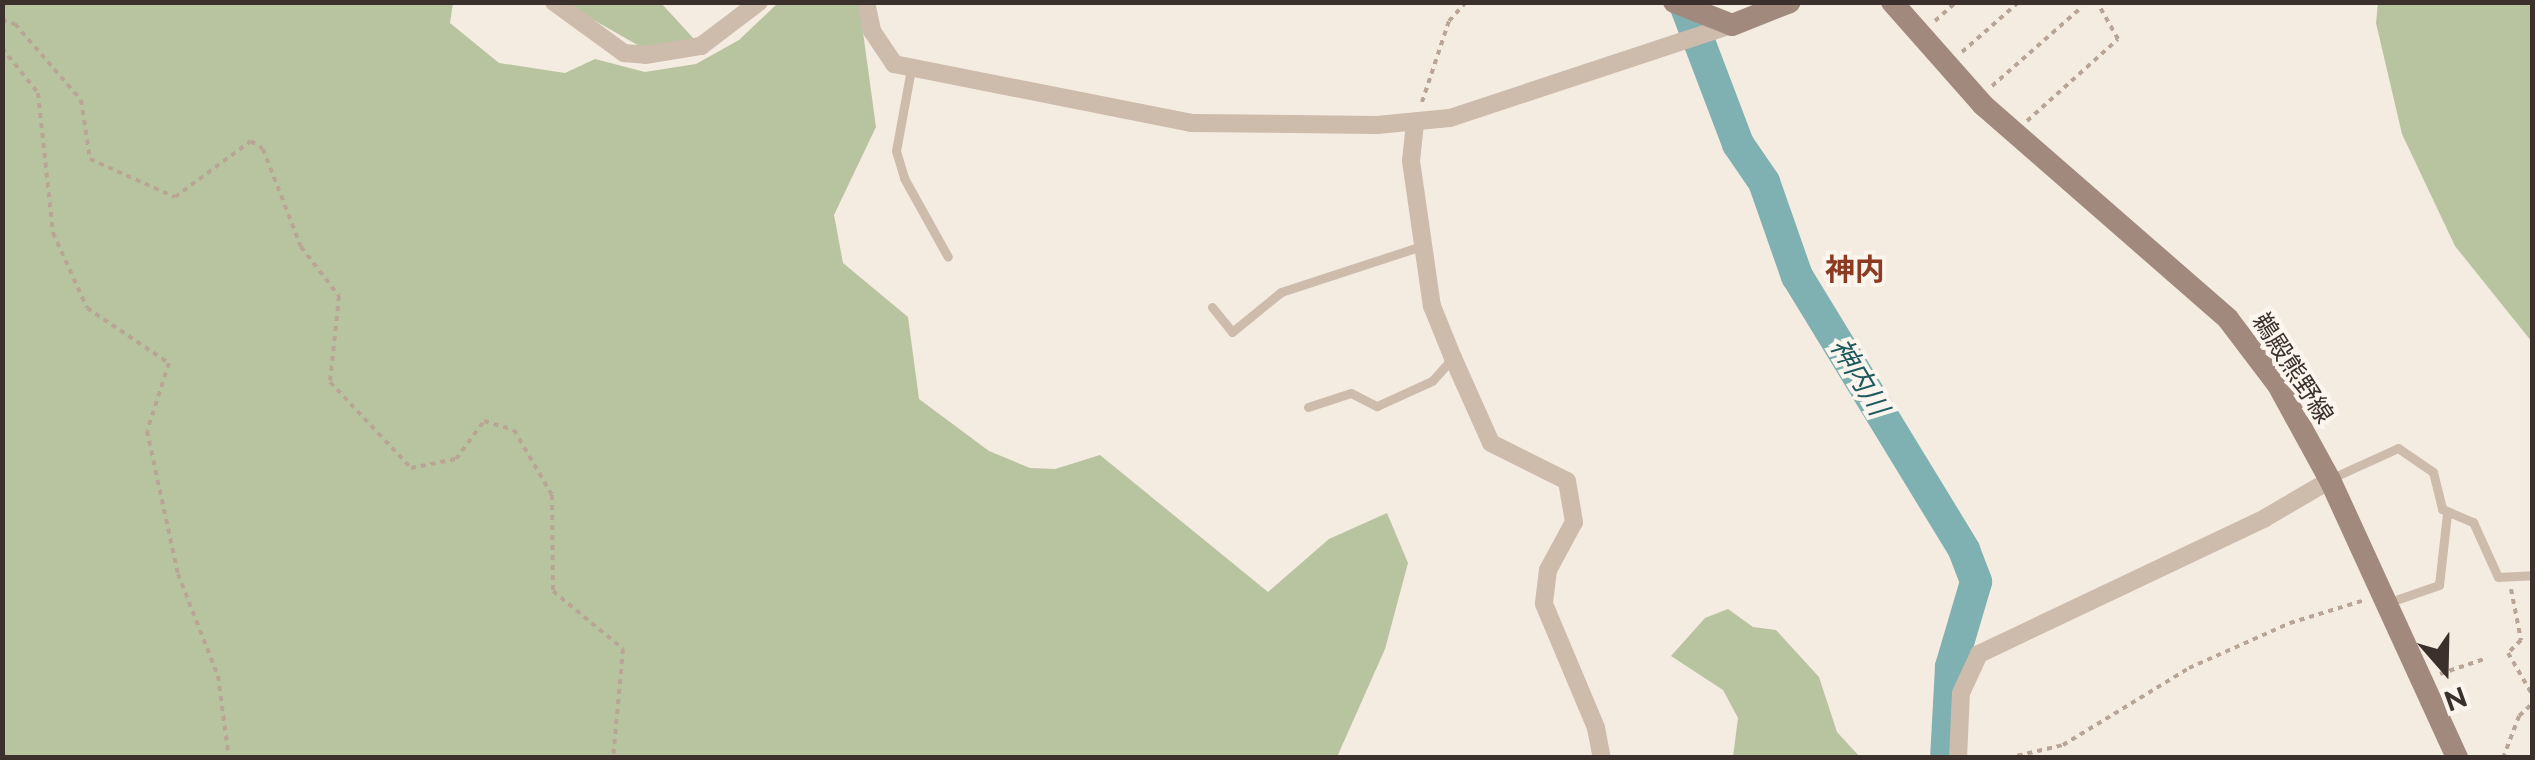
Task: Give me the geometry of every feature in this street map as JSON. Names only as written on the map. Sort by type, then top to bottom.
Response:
[{"type":"main road","points":[[1674,2],[1732,26],[1790,2]]},
{"type":"main road","name":"鵜殿熊野線","points":[[1892,2],[1978,99],[2228,319],[2278,385],[2330,480],[2381,600],[2457,758]]},
{"type":"street","points":[[554,2],[624,53],[645,56],[702,46],[759,2]]},
{"type":"street","points":[[866,2],[872,31],[894,64],[1190,123],[1414,123],[1450,118],[1732,26]]},
{"type":"street","points":[[1414,123],[1411,161],[1432,306],[1453,358],[1491,443],[1567,481],[1574,522],[1548,570],[1544,604],[1596,728],[1602,758]]},
{"type":"street","points":[[1958,758],[1961,693],[1979,654],[2230,536],[2330,480]]},
{"type":"lane","points":[[912,69],[896,150],[904,178],[948,256]]},
{"type":"lane","points":[[1212,307],[1232,332],[1281,292],[1425,245]]},
{"type":"lane","points":[[1308,407],[1351,393],[1377,406],[1432,381],[1453,358]]},
{"type":"lane","points":[[2330,480],[2398,448],[2433,472],[2447,514],[2439,584],[2381,600]]},
{"type":"lane","points":[[2447,514],[2473,522],[2490,566],[2507,580],[2532,575]]},
{"type":"path","points":[[1414,123],[1449,21],[1466,2]]},
{"type":"path","points":[[1920,34],[1956,2]]},
{"type":"path","points":[[1948,66],[2019,2]]},
{"type":"path","points":[[2014,132],[2118,39],[2097,2]]},
{"type":"path","points":[[1978,99],[2082,7]]},
{"type":"path","points":[[2,20],[15,24],[81,100],[90,159],[175,197],[251,141],[263,149],[302,247],[339,296],[330,382],[412,468],[456,460],[484,421],[514,430],[552,495],[553,591],[623,649],[614,758]]},
{"type":"path","points":[[2,48],[38,93],[54,233],[87,308],[169,363],[147,431],[178,574],[218,676],[229,758]]},
{"type":"path","points":[[2507,580],[2520,640],[2508,653],[2532,694]]},
{"type":"path","points":[[2008,758],[2063,745],[2189,668],[2290,623],[2381,600]]},
{"type":"path","points":[[2422,682],[2487,658]]},
{"type":"path","points":[[2503,758],[2520,716],[2532,704]]},
{"type":"green space","points":[[2,3],[453,3],[450,23],[499,63],[565,73],[595,59],[645,72],[696,64],[739,40],[778,3],[859,3],[876,127],[834,215],[843,263],[908,317],[919,399],[989,451],[1030,468],[1055,469],[1100,455],[1268,592],[1329,539],[1387,513],[1408,563],[1385,649],[1337,757],[3,757]]},
{"type":"green space","points":[[564,3],[661,3],[695,40],[648,51]]},
{"type":"green space","points":[[2378,3],[2532,3],[2532,342],[2455,246],[2402,134],[2376,23]]},
{"type":"green space","points":[[1728,609],[1753,627],[1776,630],[1819,677],[1837,732],[1860,757],[1733,757],[1738,718],[1723,690],[1671,656],[1705,618]]},
{"type":"waterway","name":"神内川","points":[[1686,7],[1738,144],[1764,182],[1797,276],[1964,550],[1976,582],[1951,667],[1946,758]]},
{"type":"district","name":"神内","points":[[1855,270]]}]
